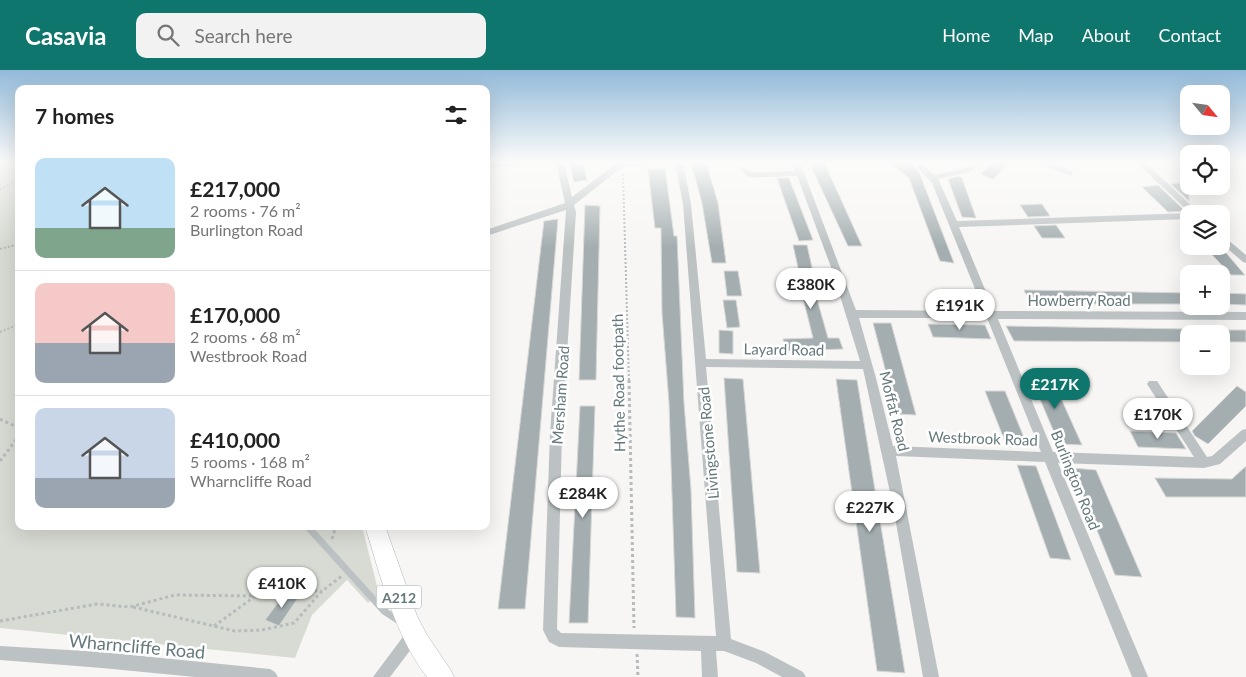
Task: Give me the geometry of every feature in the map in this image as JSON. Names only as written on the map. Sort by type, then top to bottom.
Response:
[{"type":"main road","name":"A212","points":[[376,530],[411,631],[430,663],[442,677]]},
{"type":"street","name":"Mersham Road","points":[[567,190],[571,212],[567,296],[556,434],[550,630],[554,637],[559,640],[724,644]]},
{"type":"street","points":[[490,232],[570,204],[588,190]]},
{"type":"street","name":"Livingstone Road","points":[[684,190],[701,363],[724,644]]},
{"type":"street","name":"Moffat Road","points":[[808,190],[827,238],[867,365],[902,514],[931,677]]},
{"type":"street","name":"Burlington Road","points":[[938,190],[1140,677]]},
{"type":"street","points":[[1171,190],[1186,205]]},
{"type":"street","points":[[952,224],[1180,216]]},
{"type":"street","points":[[1230,245],[1246,260]]},
{"type":"street","name":"Howberry Road","points":[[852,314],[1246,316]]},
{"type":"street","name":"Layard Road","points":[[701,363],[867,365]]},
{"type":"street","points":[[1153,384],[1204,463],[1216,460],[1246,434]]},
{"type":"street","name":"Westbrook Road","points":[[888,451],[1204,463]]},
{"type":"street","points":[[381,677],[411,631]]},
{"type":"street","points":[[708,643],[710,677]]},
{"type":"street","points":[[724,644],[760,656],[798,677]]},
{"type":"street","name":"Wharncliffe Road","points":[[0,653],[102,660],[270,677]]},
{"type":"lane","points":[[311,530],[384,611],[411,631]]},
{"type":"path","name":"Hythe Road footpath","points":[[624,190],[634,631]]},
{"type":"path","points":[[0,249],[15,245]]},
{"type":"path","points":[[0,332],[15,326]]},
{"type":"path","points":[[0,419],[15,426]]},
{"type":"path","points":[[0,461],[15,441]]},
{"type":"path","points":[[0,622],[97,604],[130,607],[235,632],[262,630],[294,623],[322,591],[349,571]]},
{"type":"path","points":[[130,607],[175,595],[255,596],[293,590],[322,591]]},
{"type":"path","points":[[213,626],[255,596]]},
{"type":"path","points":[[637,650],[638,677]]},
{"type":"shaded area","points":[[0,190],[15,190],[15,530],[363,530],[379,594],[368,603],[347,580],[312,615],[295,658],[0,628]]},
{"type":"building","points":[[651,190],[668,190],[674,236],[677,236],[684,403],[691,490],[695,618],[676,617],[669,403],[662,313],[661,228],[655,228]]},
{"type":"building","points":[[699,190],[714,190],[718,203],[726,263],[712,263]]},
{"type":"building","points":[[781,190],[794,190],[813,240],[799,241]]},
{"type":"building","points":[[822,190],[837,190],[862,246],[848,246]]},
{"type":"building","points":[[914,190],[926,190],[954,263],[940,261]]},
{"type":"building","points":[[952,190],[966,190],[976,218],[962,217]]},
{"type":"building","points":[[1145,190],[1164,190],[1180,206],[1180,211],[1168,212]]},
{"type":"building","points":[[1183,195],[1189,195],[1189,201]]},
{"type":"building","points":[[1042,204],[1050,216],[1028,217],[1020,205]]},
{"type":"building","points":[[585,205],[600,206],[596,380],[579,380]]},
{"type":"building","points":[[558,219],[525,609],[498,609],[544,221]]},
{"type":"building","points":[[1056,225],[1065,238],[1042,238],[1034,226]]},
{"type":"building","points":[[793,245],[807,245],[816,285],[813,285],[828,338],[839,338],[843,349],[785,351],[783,339],[813,338],[801,290],[803,290]]},
{"type":"building","points":[[1212,255],[1228,255],[1245,275],[1231,275],[1230,265],[1222,265]]},
{"type":"building","points":[[724,271],[738,271],[742,296],[727,296]]},
{"type":"building","points":[[1024,290],[1180,293],[1180,304],[1031,304]]},
{"type":"building","points":[[1230,293],[1246,294],[1246,305],[1230,304]]},
{"type":"building","points":[[723,300],[736,300],[740,327],[727,328]]},
{"type":"building","points":[[873,323],[891,323],[916,415],[897,414]]},
{"type":"building","points":[[928,324],[985,325],[991,339],[933,337]]},
{"type":"building","points":[[1006,326],[1180,329],[1180,342],[1014,341]]},
{"type":"building","points":[[719,330],[733,331],[733,354],[719,353]]},
{"type":"building","points":[[1230,330],[1246,330],[1246,342],[1230,342]]},
{"type":"building","points":[[1029,373],[1050,374],[1082,445],[1059,444]]},
{"type":"building","points":[[724,378],[743,379],[760,573],[737,572]]},
{"type":"building","points":[[836,379],[857,380],[905,673],[877,671]]},
{"type":"building","points":[[1237,386],[1246,392],[1246,406],[1208,444],[1195,436],[1192,431]]},
{"type":"building","points":[[985,391],[1005,391],[1027,445],[1006,444]]},
{"type":"building","points":[[580,406],[595,406],[588,623],[569,623]]},
{"type":"building","points":[[1130,431],[1176,433],[1186,449],[1138,447]]},
{"type":"building","points":[[1017,465],[1036,466],[1071,560],[1050,558]]},
{"type":"building","points":[[1246,466],[1246,497],[1166,497],[1155,478],[1232,479]]},
{"type":"building","points":[[1072,468],[1096,470],[1142,577],[1115,575]]},
{"type":"building","points":[[285,593],[298,598],[279,626],[265,620]]}]
